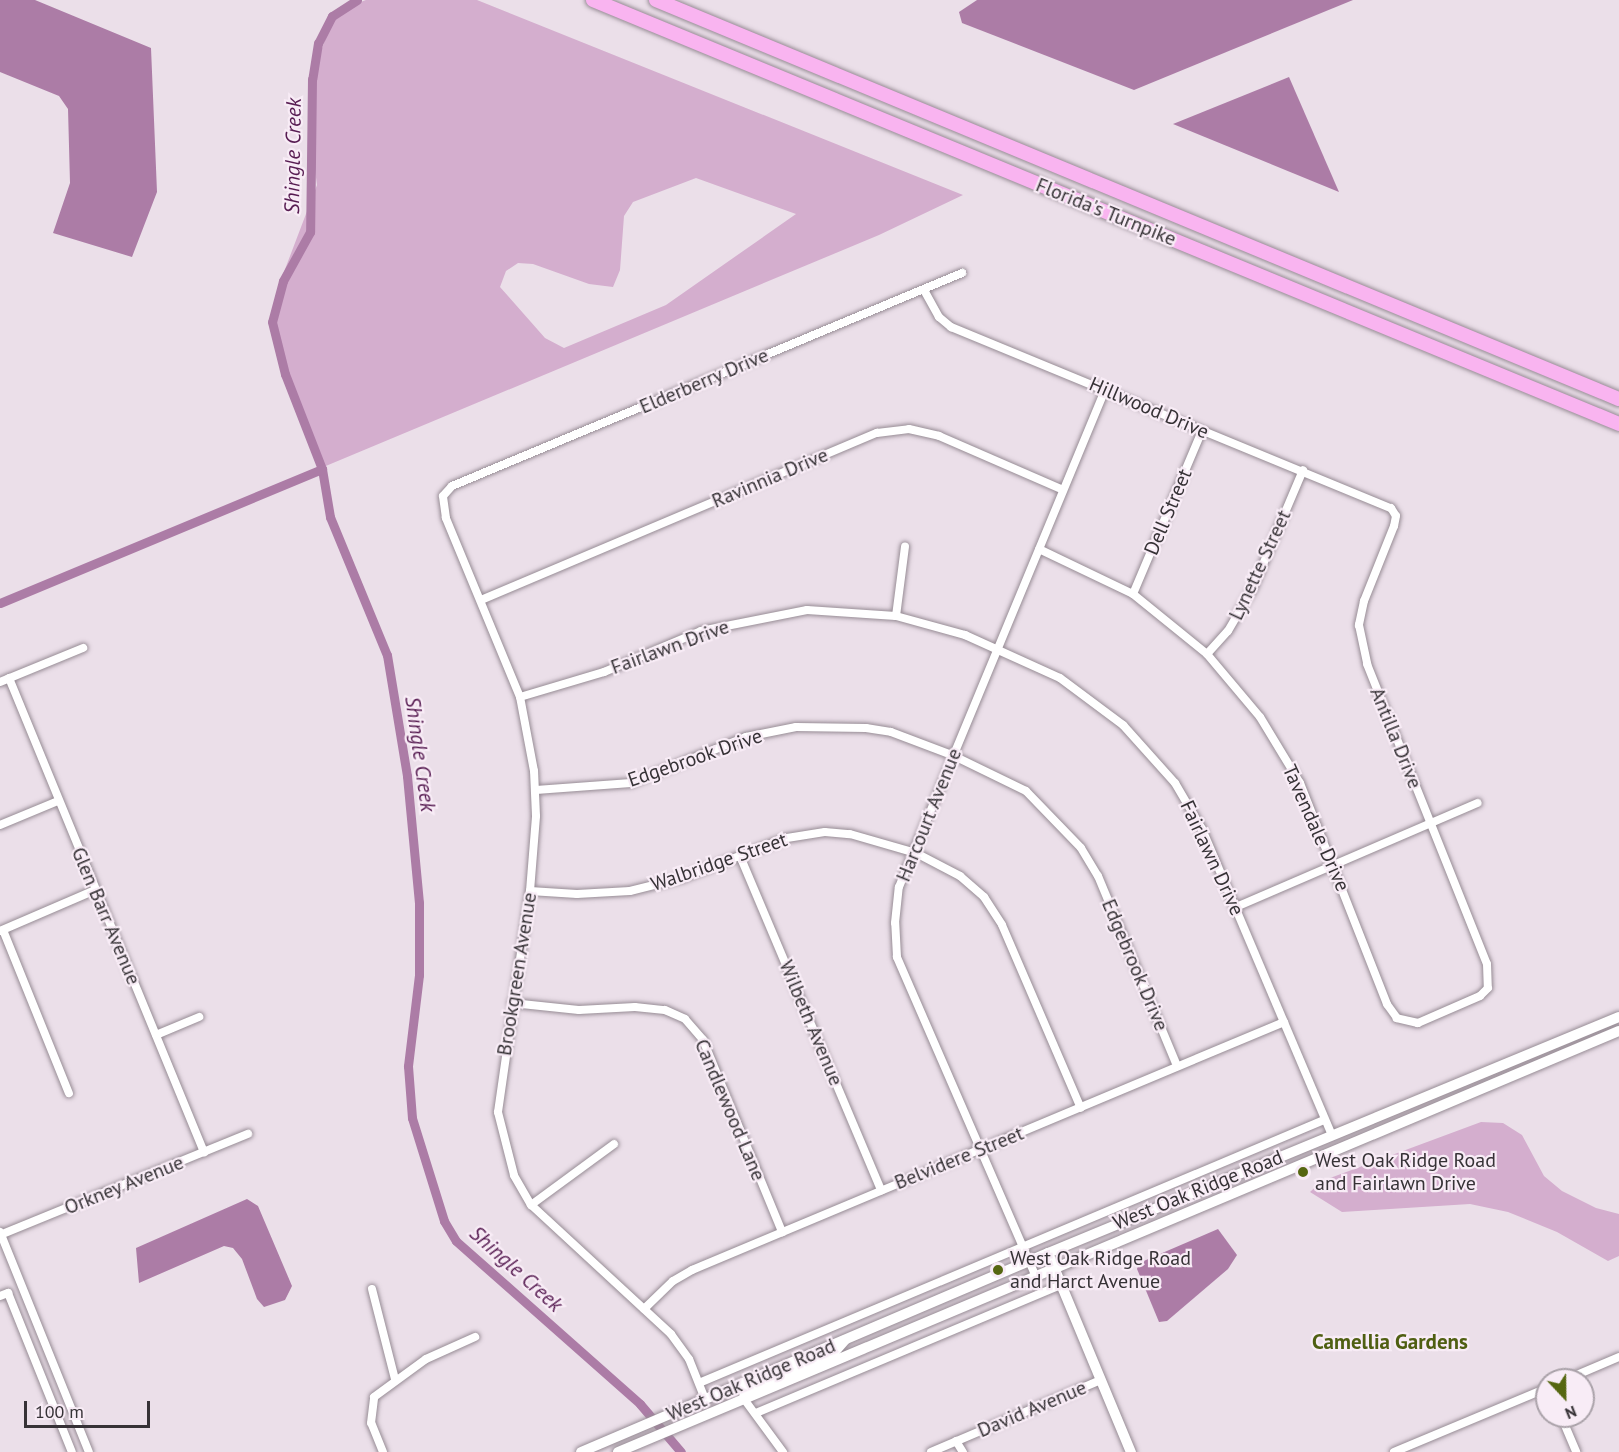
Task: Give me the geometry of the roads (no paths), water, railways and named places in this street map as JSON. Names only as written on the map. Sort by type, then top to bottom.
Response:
[{"type":"highway","name":"Florida's Turnpike","points":[[593,0],[1619,424]]},
{"type":"highway","name":"Florida's Turnpike","points":[[656,0],[1619,399]]},
{"type":"street","name":"Elderberry Drive","points":[[447,490],[962,273]]},
{"type":"street","name":"Hillwood Drive","points":[[924,290],[939,317],[951,327],[1391,508]]},
{"type":"street","name":"Harcourt Avenue","points":[[1036,1277],[897,957],[899,887],[916,853],[952,755],[1000,649],[1105,390]]},
{"type":"street","name":"Ravinnia Drive","points":[[481,600],[877,433],[909,429],[939,436],[1063,490]]},
{"type":"street","name":"Dell Street","points":[[1134,594],[1202,431]]},
{"type":"street","name":"Lynette Street","points":[[1207,654],[1228,631],[1253,588],[1303,470]]},
{"type":"street","name":"Brookgreen Avenue","points":[[447,490],[442,506],[446,518],[520,697],[536,790],[530,891],[498,1112],[514,1175],[531,1204],[671,1334],[689,1359],[705,1399]]},
{"type":"street","name":"Antilla Drive","points":[[1387,1004],[1397,1018],[1418,1023],[1480,996],[1488,988],[1486,964],[1431,823],[1382,707],[1359,625],[1364,601],[1394,526],[1396,516],[1391,508]]},
{"type":"street","points":[[896,616],[905,547]]},
{"type":"street","name":"Tavendale Drive","points":[[1039,549],[1134,594],[1207,654],[1260,717],[1300,783],[1335,864],[1387,1004]]},
{"type":"street","name":"Fairlawn Drive","points":[[520,697],[604,672],[701,631],[753,618],[807,610],[896,616],[1000,649],[1060,678],[1123,725],[1150,750],[1202,829],[1332,1136]]},
{"type":"street","points":[[0,682],[83,648]]},
{"type":"street","name":"Glen Barr Avenue","points":[[9,678],[204,1152]]},
{"type":"street","name":"Edgebrook Drive","points":[[536,790],[631,783],[746,737],[796,727],[866,728],[891,732],[952,755],[1026,791],[1081,848],[1098,876],[1177,1066]]},
{"type":"street","points":[[0,825],[58,801]]},
{"type":"street","points":[[1236,907],[1479,803]]},
{"type":"street","name":"Walbridge Street","points":[[530,891],[577,894],[630,891],[682,878],[787,838],[825,832],[850,834],[916,853],[960,876],[984,897],[1002,925],[1081,1108]]},
{"type":"street","name":"Wilbeth Avenue","points":[[740,856],[882,1190]]},
{"type":"street","points":[[69,1093],[2,930],[95,890]]},
{"type":"street","name":"Candlewood Lane","points":[[512,1003],[579,1010],[636,1007],[665,1010],[686,1019],[703,1040],[782,1232]]},
{"type":"street","points":[[156,1035],[199,1017]]},
{"type":"street","name":"West Oak Ridge Road","points":[[581,1452],[1048,1252],[1619,1017]]},
{"type":"street","name":"Belvidere Street","points":[[644,1309],[673,1281],[692,1270],[1284,1022]]},
{"type":"street","points":[[1599,1026],[1605,1037]]},
{"type":"street","name":"West Oak Ridge Road","points":[[618,1452],[1619,1031]]},
{"type":"street","points":[[699,1383],[1324,1120]]},
{"type":"street","name":"Orkney Avenue","points":[[0,1234],[248,1134]]},
{"type":"street","points":[[1242,1190],[1252,1178],[1333,1145],[1332,1136]]},
{"type":"street","points":[[531,1204],[614,1144]]},
{"type":"street","points":[[0,1234],[89,1452]]},
{"type":"street","points":[[1048,1252],[1131,1452]]},
{"type":"street","points":[[756,1413],[1061,1285]]},
{"type":"street","points":[[372,1289],[395,1379]]},
{"type":"street","points":[[0,1296],[8,1293],[72,1452]]},
{"type":"street","points":[[383,1452],[370,1408],[374,1397],[395,1379],[426,1359],[475,1337]]},
{"type":"street","points":[[783,1452],[744,1399],[745,1391],[831,1356],[845,1339]]},
{"type":"street","points":[[1593,1368],[1619,1357]]},
{"type":"street","name":"David Avenue","points":[[931,1452],[1101,1380]]},
{"type":"street","points":[[1394,1452],[1535,1393]]},
{"type":"street","points":[[659,1435],[666,1425],[707,1406],[705,1399]]},
{"type":"street","points":[[1566,1428],[1576,1452]]},
{"type":"street","points":[[956,1441],[963,1452]]},
{"type":"waterway","name":"Shingle Creek","points":[[357,0],[332,16],[318,43],[312,79],[310,232],[283,281],[272,322],[285,374],[322,469],[330,517],[387,655],[407,776],[419,903],[419,975],[408,1066],[412,1118],[444,1221],[456,1241],[640,1404],[681,1452]]},
{"type":"waterway","points":[[0,603],[322,469]]},
{"type":"place","name":"West Oak Ridge Road and Fairlawn Drive","points":[[1303,1172]]},
{"type":"place","name":"West Oak Ridge Road and Harct Avenue","points":[[998,1270]]},
{"type":"district","name":"Camellia Gardens","points":[[1390,1342]]}]
